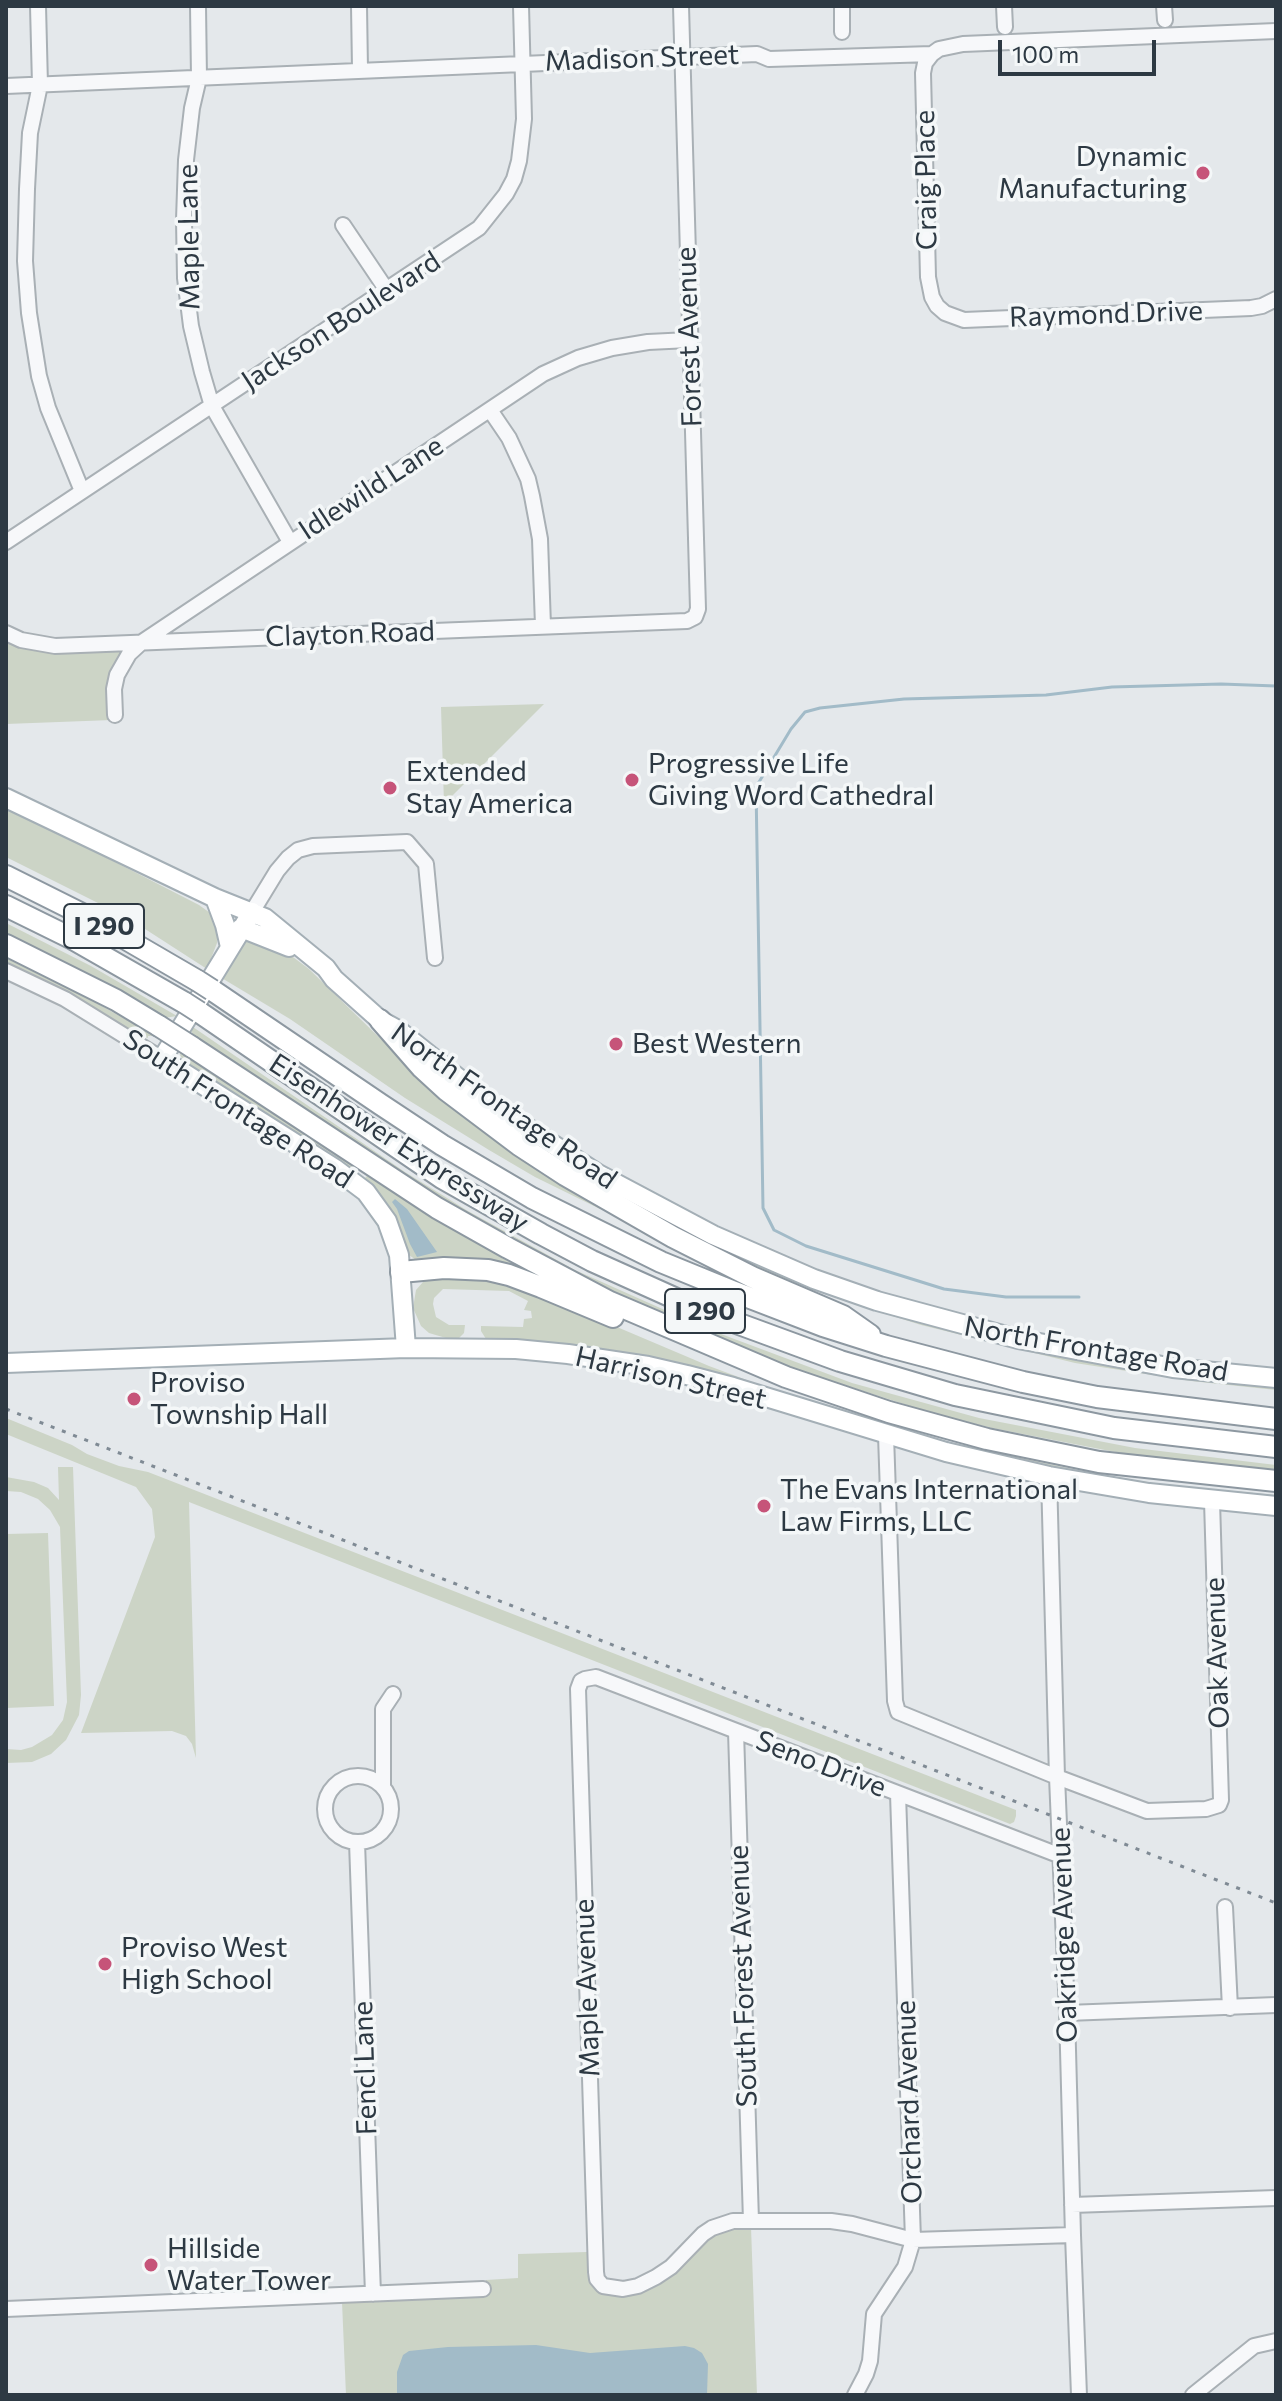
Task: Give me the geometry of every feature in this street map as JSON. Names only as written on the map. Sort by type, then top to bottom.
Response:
[{"type":"highway","name":"Eisenhower Expressway","points":[[6,876],[88,917],[205,986],[417,1129],[555,1210],[661,1262],[823,1326],[1023,1382],[1097,1397],[1251,1417],[1276,1416]]},
{"type":"highway","name":"Eisenhower Expressway","points":[[6,906],[73,939],[192,1008],[442,1178],[592,1261],[701,1310],[840,1361],[970,1399],[1114,1428],[1276,1447]]},
{"type":"highway","points":[[6,945],[102,993],[159,1026],[412,1192],[508,1248],[610,1302],[786,1377],[889,1412],[987,1439],[1099,1462],[1276,1481]]},
{"type":"highway","points":[[380,1020],[411,1057],[446,1090],[554,1168],[625,1211],[712,1257],[843,1316],[886,1346]]},
{"type":"highway","points":[[401,1272],[466,1268],[509,1275],[759,1376],[786,1377]]},
{"type":"main road","name":"North Frontage Road","points":[[6,798],[215,898],[265,918],[326,968],[380,1020],[398,1030],[491,1104],[598,1174],[713,1235],[814,1279],[948,1322],[1045,1345],[1173,1368],[1276,1378]]},
{"type":"main road","points":[[215,898],[230,947]]},
{"type":"main road","points":[[162,1059],[252,912]]},
{"type":"main road","points":[[241,928],[290,947],[334,979]]},
{"type":"main road","name":"South Frontage Road","points":[[162,1059],[334,1168],[366,1192],[387,1221],[399,1255],[406,1348]]},
{"type":"main road","name":"Harrison Street","points":[[6,1363],[406,1348],[516,1349],[568,1354],[648,1366],[733,1387],[946,1452],[1049,1476],[1212,1501],[1276,1506]]},
{"type":"street","points":[[38,6],[40,85],[28,159],[25,261],[29,313],[39,376],[48,408],[82,491]]},
{"type":"street","name":"Maple Lane","points":[[198,6],[199,78],[186,160],[183,249],[195,348],[212,406],[290,542]]},
{"type":"street","points":[[359,6],[360,69]]},
{"type":"street","name":"Jackson Boulevard","points":[[6,542],[479,228],[514,179],[523,141],[521,6]]},
{"type":"street","name":"Forest Avenue","points":[[681,6],[698,609],[695,617]]},
{"type":"street","points":[[842,6],[842,32]]},
{"type":"street","points":[[1004,6],[1005,27]]},
{"type":"street","name":"Madison Street","points":[[6,86],[523,62],[757,54],[769,59],[932,54],[939,49],[963,44],[1276,31]]},
{"type":"street","name":"Craig Place","points":[[932,54],[925,63],[923,73],[928,277],[937,306]]},
{"type":"street","points":[[343,225],[386,289]]},
{"type":"street","name":"Raymond Drive","points":[[937,306],[954,318],[964,320],[1251,308],[1276,299]]},
{"type":"street","name":"Idlewild Lane","points":[[115,715],[117,675],[129,654],[142,642],[543,374],[578,358],[630,344],[689,340]]},
{"type":"street","points":[[490,410],[509,438],[528,479],[540,539],[543,626]]},
{"type":"street","name":"Clayton Road","points":[[6,633],[21,640],[55,646],[687,621],[695,617]]},
{"type":"street","points":[[252,912],[277,871],[298,850],[313,846],[407,842],[426,864],[435,958]]},
{"type":"street","name":"South Frontage Road","points":[[6,971],[65,999],[162,1059]]},
{"type":"street","points":[[886,1435],[895,1701],[898,1712],[1057,1777]]},
{"type":"street","name":"Oakridge Avenue","points":[[1049,1476],[1079,2395]]},
{"type":"street","name":"Oak Avenue","points":[[1057,1777],[1147,1811],[1206,1809],[1219,1805],[1222,1790],[1212,1501]]},
{"type":"street","name":"Seno Drive","points":[[581,1681],[596,1677],[1061,1856]]},
{"type":"street","name":"Maple Avenue","points":[[581,1681],[577,1699],[597,2279],[609,2288],[638,2286],[671,2267],[712,2228],[733,2221],[751,2221]]},
{"type":"street","points":[[383,1787],[369,1777],[353,1776],[338,1782],[327,1795],[324,1811],[330,1827],[343,1839],[357,1842],[374,1838],[390,1819],[390,1801],[383,1787],[383,1709],[393,1694]]},
{"type":"street","name":"South Forest Avenue","points":[[736,1731],[751,2221]]},
{"type":"street","name":"Orchard Avenue","points":[[855,2395],[870,2361],[874,2314],[905,2267],[913,2240],[898,1794]]},
{"type":"street","name":"Fencl Lane","points":[[357,1842],[373,2294]]},
{"type":"street","points":[[1225,1907],[1230,2008]]},
{"type":"street","points":[[1067,2013],[1276,2005]]},
{"type":"street","points":[[1072,2205],[1276,2198]]},
{"type":"street","points":[[751,2221],[831,2221],[913,2240],[1073,2235]]},
{"type":"street","points":[[6,2309],[483,2289]]},
{"type":"street","points":[[1193,2395],[1254,2346],[1276,2341]]},
{"type":"shaded area","points":[[6,641],[49,650],[122,651],[112,673],[112,720],[6,724]]},
{"type":"shaded area","points":[[544,704],[444,804],[441,707]]},
{"type":"shaded area","points":[[6,806],[213,915],[217,919],[217,943],[207,969],[128,918],[6,857]]},
{"type":"shaded area","points":[[6,923],[91,966],[177,1016],[164,1018],[94,978],[6,935]]},
{"type":"shaded area","points":[[246,938],[289,954],[309,969],[391,1049],[602,1205],[600,1209],[489,1150],[405,1098],[290,1019],[220,977]]},
{"type":"shaded area","points":[[6,958],[155,1036],[148,1038],[133,1033],[6,963]]},
{"type":"shaded area","points":[[190,1025],[405,1172],[468,1211],[575,1270],[705,1328],[852,1383],[979,1418],[1135,1448],[1276,1465],[1276,1471],[1110,1451],[932,1413],[788,1367],[656,1314],[548,1261],[444,1201],[193,1036]]},
{"type":"shaded area","points":[[181,1052],[357,1169],[356,1171],[185,1064]]},
{"type":"shaded area","points":[[367,1176],[524,1271],[416,1260],[409,1255],[388,1204],[365,1178]]},
{"type":"shaded area","points":[[660,1218],[722,1248],[855,1300],[1276,1385],[1276,1390],[1075,1363],[921,1325],[758,1269],[711,1249]]},
{"type":"shaded area","points":[[467,1275],[525,1288],[768,1388],[930,1438],[1091,1473],[1166,1485],[1276,1495],[1276,1500],[1190,1491],[1032,1466],[518,1342],[486,1339],[481,1326],[523,1327],[524,1319],[532,1318],[531,1311],[524,1310],[528,1301],[509,1291],[443,1289],[434,1298],[436,1317],[449,1325],[465,1325],[464,1333],[459,1338],[446,1338],[429,1333],[421,1326],[413,1308],[416,1290],[430,1277]]},
{"type":"shaded area","points":[[6,1418],[87,1454],[119,1466],[148,1472],[1016,1810],[1014,1822],[1010,1824],[189,1502],[196,1758],[186,1736],[172,1731],[81,1733],[155,1537],[152,1509],[136,1487],[6,1434]]},
{"type":"shaded area","points":[[58,1467],[73,1467],[81,1695],[79,1715],[66,1740],[51,1754],[32,1762],[6,1763],[6,1749],[32,1747],[52,1735],[63,1720],[67,1702],[60,1527],[50,1510],[38,1499],[21,1492],[6,1491],[6,1477],[48,1488],[59,1500]]},
{"type":"shaded area","points":[[48,1533],[54,1706],[6,1708],[6,1534]]},
{"type":"shaded area","points":[[751,2227],[757,2395],[346,2395],[342,2302],[485,2297],[486,2280],[518,2278],[518,2254],[587,2252],[587,2273],[591,2283],[606,2293],[627,2295],[711,2236],[731,2228]]},
{"type":"water","points":[[395,1199],[407,1209],[437,1252],[417,1257],[392,1202]]},
{"type":"water","points":[[536,2345],[590,2353],[685,2346],[694,2348],[702,2353],[708,2364],[707,2395],[397,2394],[397,2372],[403,2355],[409,2351]]},
{"type":"waterway","points":[[1079,1297],[1006,1297],[944,1289],[806,1246],[774,1230],[763,1208],[756,787],[791,729],[805,712],[820,708],[904,699],[1046,695],[1112,687],[1276,686]]},
{"type":"railway","points":[[6,1409],[1276,1903]]},
{"type":"place","name":"Dynamic Manufacturing","points":[[1203,173]]},
{"type":"place","name":"Progressive Life Giving Word Cathedral","points":[[632,780]]},
{"type":"place","name":"Extended Stay America","points":[[390,788]]},
{"type":"place","name":"Best Western","points":[[616,1044]]},
{"type":"place","name":"Proviso Township Hall","points":[[134,1399]]},
{"type":"place","name":"The Evans International Law Firms, LLC","points":[[764,1506]]},
{"type":"place","name":"Proviso West High School","points":[[105,1964]]},
{"type":"place","name":"Hillside Water Tower","points":[[151,2265]]}]
